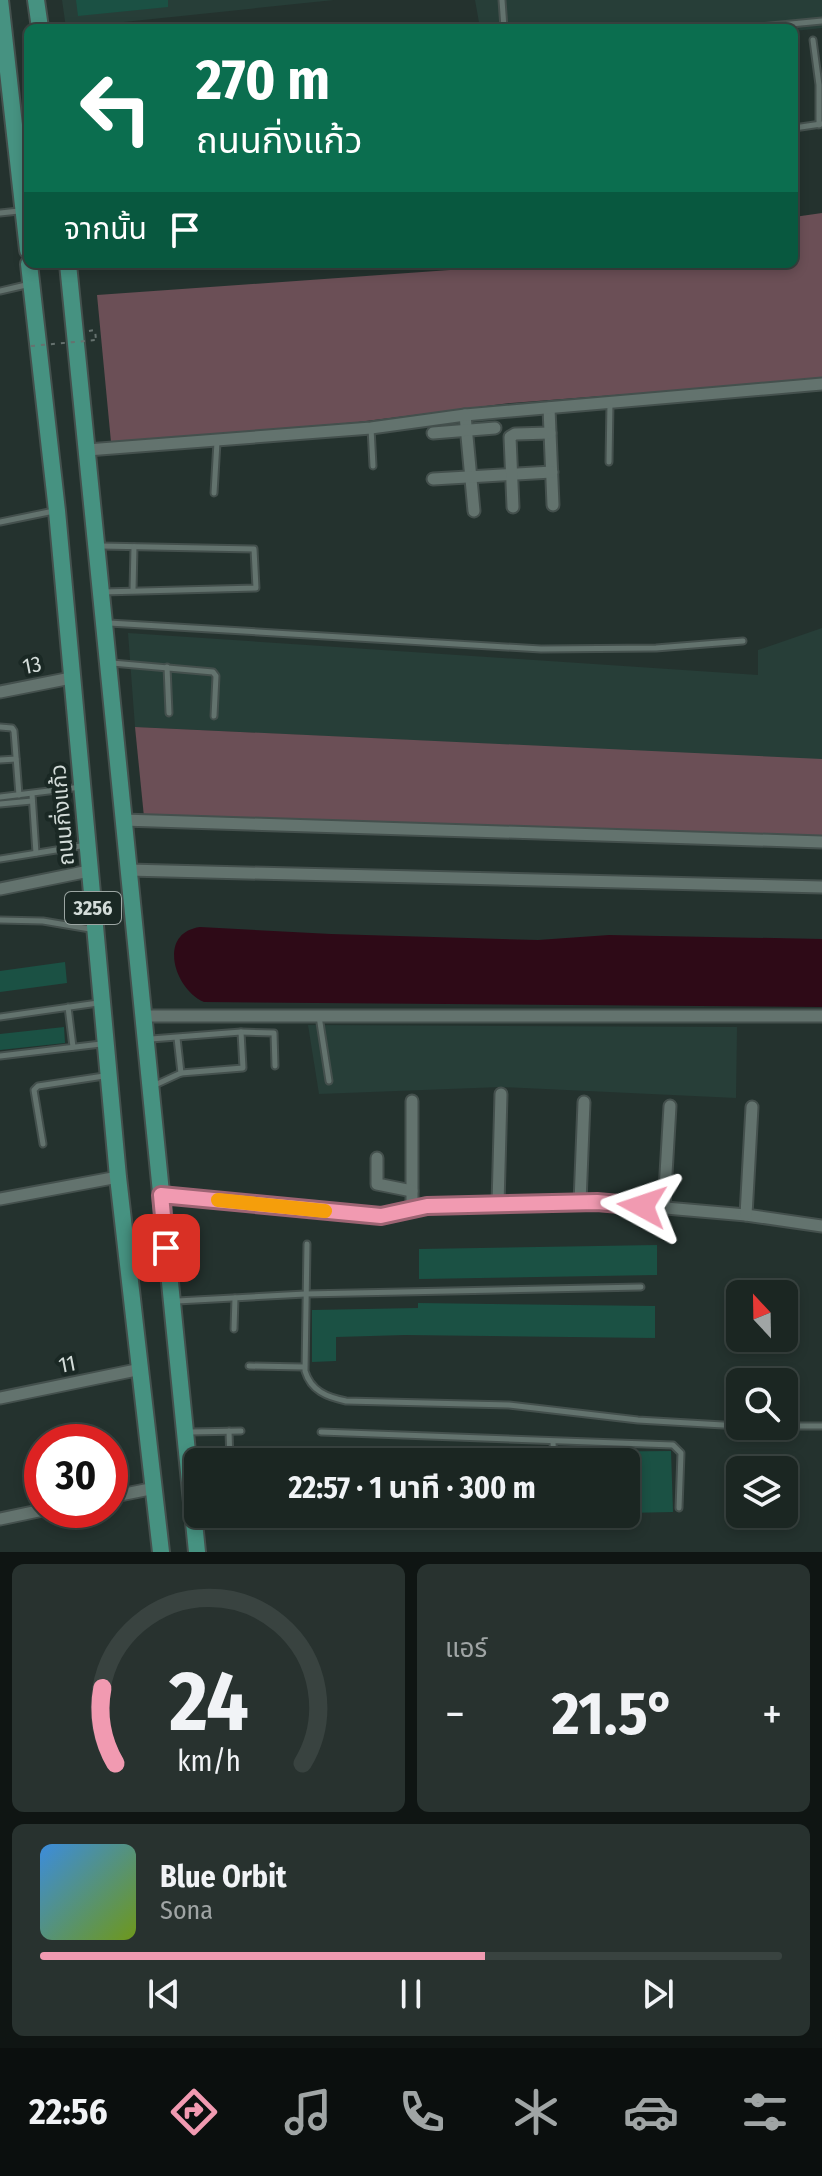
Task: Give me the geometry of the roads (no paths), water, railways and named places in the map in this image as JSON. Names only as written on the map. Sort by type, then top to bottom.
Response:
[{"type":"main road","points":[[0,0],[7,130],[24,210]]},
{"type":"main road","points":[[36,0],[39,24]]},
{"type":"main road","name":"ถนนกิ่งแก้ว","points":[[29,268],[57,511],[118,1177],[161,1552]]},
{"type":"main road","name":"3256","points":[[68,268],[197,1552]]},
{"type":"street","points":[[87,450],[371,428],[465,415],[822,384]]},
{"type":"street","points":[[549,408],[553,505]]},
{"type":"street","points":[[465,415],[474,511]]},
{"type":"street","points":[[433,433],[495,428]]},
{"type":"street","points":[[513,507],[511,435],[550,433]]},
{"type":"street","points":[[433,479],[552,472]]},
{"type":"street","name":"13","points":[[0,692],[71,678]]},
{"type":"street","points":[[123,820],[822,842]]},
{"type":"street","points":[[128,870],[822,887]]},
{"type":"street","points":[[0,889],[89,871]]},
{"type":"street","points":[[143,1016],[822,1016]]},
{"type":"street","points":[[498,1204],[501,1094]]},
{"type":"street","points":[[412,1101],[412,1209]]},
{"type":"street","points":[[580,1202],[584,1102]]},
{"type":"street","points":[[664,1208],[670,1106]]},
{"type":"street","points":[[746,1215],[752,1107]]},
{"type":"street","points":[[377,1158],[377,1184],[412,1191]]},
{"type":"street","points":[[0,1199],[118,1177]]},
{"type":"street","points":[[161,1195],[381,1216],[427,1206],[580,1202],[746,1215],[822,1226]]},
{"type":"street","name":"11","points":[[0,1398],[141,1369]]},
{"type":"street","points":[[128,1493],[155,1488]]},
{"type":"street","points":[[0,1519],[24,1514]]},
{"type":"lane","points":[[502,0],[504,24]]},
{"type":"lane","points":[[790,24],[822,21]]},
{"type":"lane","points":[[798,127],[821,124],[813,40]]},
{"type":"lane","points":[[0,213],[24,210]]},
{"type":"lane","points":[[0,291],[31,283]]},
{"type":"lane","points":[[609,462],[610,403]]},
{"type":"lane","points":[[371,428],[373,466]]},
{"type":"lane","points":[[214,493],[217,440]]},
{"type":"lane","points":[[0,522],[57,511]]},
{"type":"lane","points":[[96,546],[254,549],[256,588],[101,592]]},
{"type":"lane","points":[[133,590],[134,547]]},
{"type":"lane","points":[[104,622],[541,649],[656,648],[743,641]]},
{"type":"lane","points":[[107,663],[213,672],[216,676],[214,716]]},
{"type":"lane","points":[[167,667],[169,713]]},
{"type":"lane","points":[[0,727],[14,731],[19,795]]},
{"type":"lane","points":[[0,760],[16,759]]},
{"type":"lane","points":[[0,804],[82,787]]},
{"type":"lane","points":[[0,797],[32,797]]},
{"type":"lane","points":[[32,797],[36,853]]},
{"type":"lane","points":[[0,859],[88,845]]},
{"type":"lane","points":[[0,920],[43,921],[95,930]]},
{"type":"lane","points":[[0,1017],[102,1002]]},
{"type":"lane","points":[[68,1007],[73,1047]]},
{"type":"lane","points":[[319,1016],[329,1081]]},
{"type":"lane","points":[[146,1040],[241,1032],[274,1033],[275,1066]]},
{"type":"lane","points":[[151,1087],[181,1073],[243,1068],[241,1032]]},
{"type":"lane","points":[[177,1038],[181,1073]]},
{"type":"lane","points":[[0,1056],[106,1043]]},
{"type":"lane","points":[[43,1144],[34,1090],[38,1086],[110,1075]]},
{"type":"lane","points":[[307,1244],[304,1367],[309,1382],[330,1398],[509,1405],[638,1420],[726,1425]]},
{"type":"lane","points":[[172,1301],[305,1294],[641,1287]]},
{"type":"lane","points":[[234,1329],[235,1298]]},
{"type":"lane","points":[[249,1366],[304,1367]]},
{"type":"lane","points":[[798,1426],[822,1426]]},
{"type":"lane","points":[[229,1431],[230,1448]]},
{"type":"lane","points":[[185,1432],[241,1431]]},
{"type":"lane","points":[[321,1432],[673,1445],[681,1453],[679,1508]]},
{"type":"lane","points":[[553,1442],[553,1448]]}]
